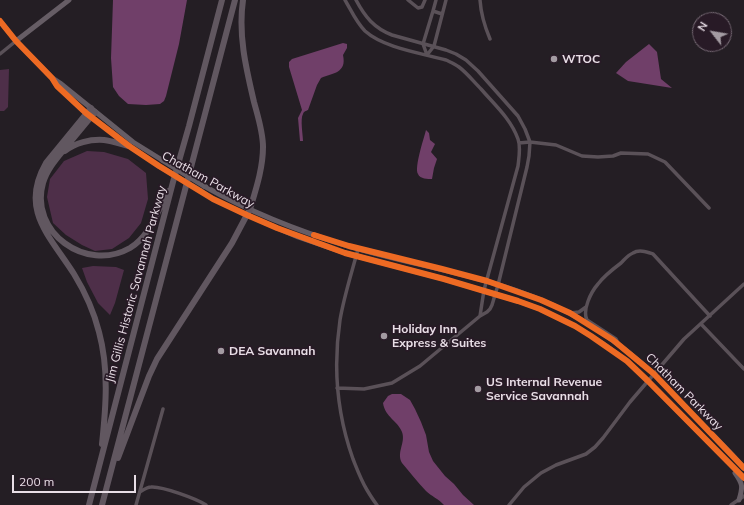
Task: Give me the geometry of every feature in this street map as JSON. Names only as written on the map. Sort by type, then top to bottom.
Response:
[{"type":"highway","name":"Jim Gillis Historic Savannah Parkway","points":[[89,505],[222,0]]},
{"type":"highway","name":"Jim Gillis Historic Savannah Parkway","points":[[102,505],[235,0]]},
{"type":"highway","points":[[109,480],[154,365],[232,242],[248,212],[262,166],[262,135],[243,50],[241,29],[243,0]]},
{"type":"highway","points":[[91,113],[55,161],[43,183],[41,195],[42,207],[46,220],[53,232],[68,246],[75,250],[98,256],[121,252],[131,247],[142,238],[148,230],[174,182]]},
{"type":"highway","points":[[91,113],[46,163],[41,171],[37,181],[36,206],[40,221],[45,231],[82,287],[93,312],[99,332],[105,363],[106,393],[100,467]]},
{"type":"highway","points":[[55,161],[66,150],[75,145],[90,141],[105,140],[129,146]]},
{"type":"main road","points":[[16,41],[69,0]]},
{"type":"main road","name":"Chatham Parkway","points":[[0,21],[16,41],[52,78],[60,83],[91,113],[129,146],[159,166],[298,237],[356,256],[484,290],[540,309],[575,326],[613,351],[648,381],[744,478]]},
{"type":"main road","name":"Chatham Parkway","points":[[91,113],[202,188]]},
{"type":"main road","name":"Chatham Parkway","points":[[248,212],[302,232],[487,281],[542,300],[570,313],[598,330],[654,374],[744,468]]},
{"type":"main road","points":[[729,464],[741,482],[742,498]]},
{"type":"street","points":[[345,0],[358,22],[365,30],[380,41],[392,46],[452,62],[460,68],[509,122],[514,130],[519,143],[520,153],[518,166],[484,290],[480,316]]},
{"type":"street","points":[[337,388],[364,389],[392,383],[420,366],[490,309],[498,285],[528,167],[530,142],[518,116],[478,71],[466,60],[456,54],[434,46],[392,35],[376,27],[368,19],[356,0]]},
{"type":"street","points":[[408,0],[418,8],[422,7],[424,0]]},
{"type":"street","points":[[427,55],[423,44],[436,0]]},
{"type":"street","points":[[427,55],[434,46],[446,0]]},
{"type":"street","points":[[480,0],[484,26],[490,39]]},
{"type":"street","points":[[433,11],[442,14]]},
{"type":"street","points":[[0,54],[16,41]]},
{"type":"street","points":[[519,143],[530,142],[556,145],[582,156],[613,156],[621,153],[648,154],[665,162],[709,208]]},
{"type":"street","points":[[358,248],[340,320],[336,352],[337,388],[347,441],[366,489],[377,505]]},
{"type":"street","points":[[618,345],[613,337],[588,320],[586,317],[586,307],[587,302],[597,284],[609,272],[634,252],[644,250],[653,254],[710,316]]},
{"type":"street","points":[[509,505],[524,487],[541,473],[586,454],[595,447],[630,402],[684,339],[744,284]]},
{"type":"street","points":[[570,313],[579,312],[586,307]]},
{"type":"street","points":[[701,324],[744,369]]},
{"type":"street","points":[[136,505],[163,409]]},
{"type":"street","points":[[140,492],[149,487],[163,488],[206,505]]},
{"type":"street","points":[[731,505],[742,498]]},
{"type":"shaded area","points":[[113,0],[187,0],[179,44],[166,96],[164,101],[160,104],[128,104],[119,96],[113,87],[111,58]]},
{"type":"shaded area","points":[[343,43],[347,44],[347,48],[343,55],[343,65],[338,71],[321,78],[317,85],[308,110],[304,112],[302,116],[303,141],[300,141],[298,118],[302,110],[289,67],[289,62],[292,59]]},
{"type":"shaded area","points":[[649,44],[657,52],[661,79],[672,88],[628,81],[616,73],[626,62]]},
{"type":"shaded area","points":[[9,69],[8,107],[4,111],[0,111],[0,70]]},
{"type":"shaded area","points":[[426,130],[429,133],[430,140],[435,144],[431,152],[437,159],[432,179],[420,177],[417,171],[418,160]]},
{"type":"shaded area","points":[[87,151],[104,152],[128,159],[146,173],[148,199],[141,223],[129,238],[112,249],[95,251],[66,235],[53,223],[47,197],[50,179],[64,161]]},
{"type":"shaded area","points":[[93,266],[116,267],[124,270],[115,303],[110,315],[98,303],[87,282],[82,268]]},
{"type":"shaded area","points":[[392,394],[401,394],[410,400],[426,435],[429,452],[433,461],[445,476],[474,505],[444,505],[426,491],[402,463],[400,459],[400,451],[403,440],[402,432],[398,425],[386,412],[383,403],[388,396]]},
{"type":"cycle path","points":[[0,21],[16,41],[52,78],[57,86],[86,113],[129,146],[213,199],[277,228],[345,253],[444,279],[518,301],[540,309],[575,326],[627,361],[744,478]]},
{"type":"cycle path","points":[[314,235],[349,246],[487,281],[541,300],[570,313],[613,340],[654,374],[744,468]]},
{"type":"place","name":"WTOC","points":[[554,59]]},
{"type":"place","name":"Holiday Inn Express & Suites","points":[[384,336]]},
{"type":"place","name":"DEA Savannah","points":[[221,351]]},
{"type":"place","name":"US Internal Revenue Service Savannah","points":[[478,389]]}]
